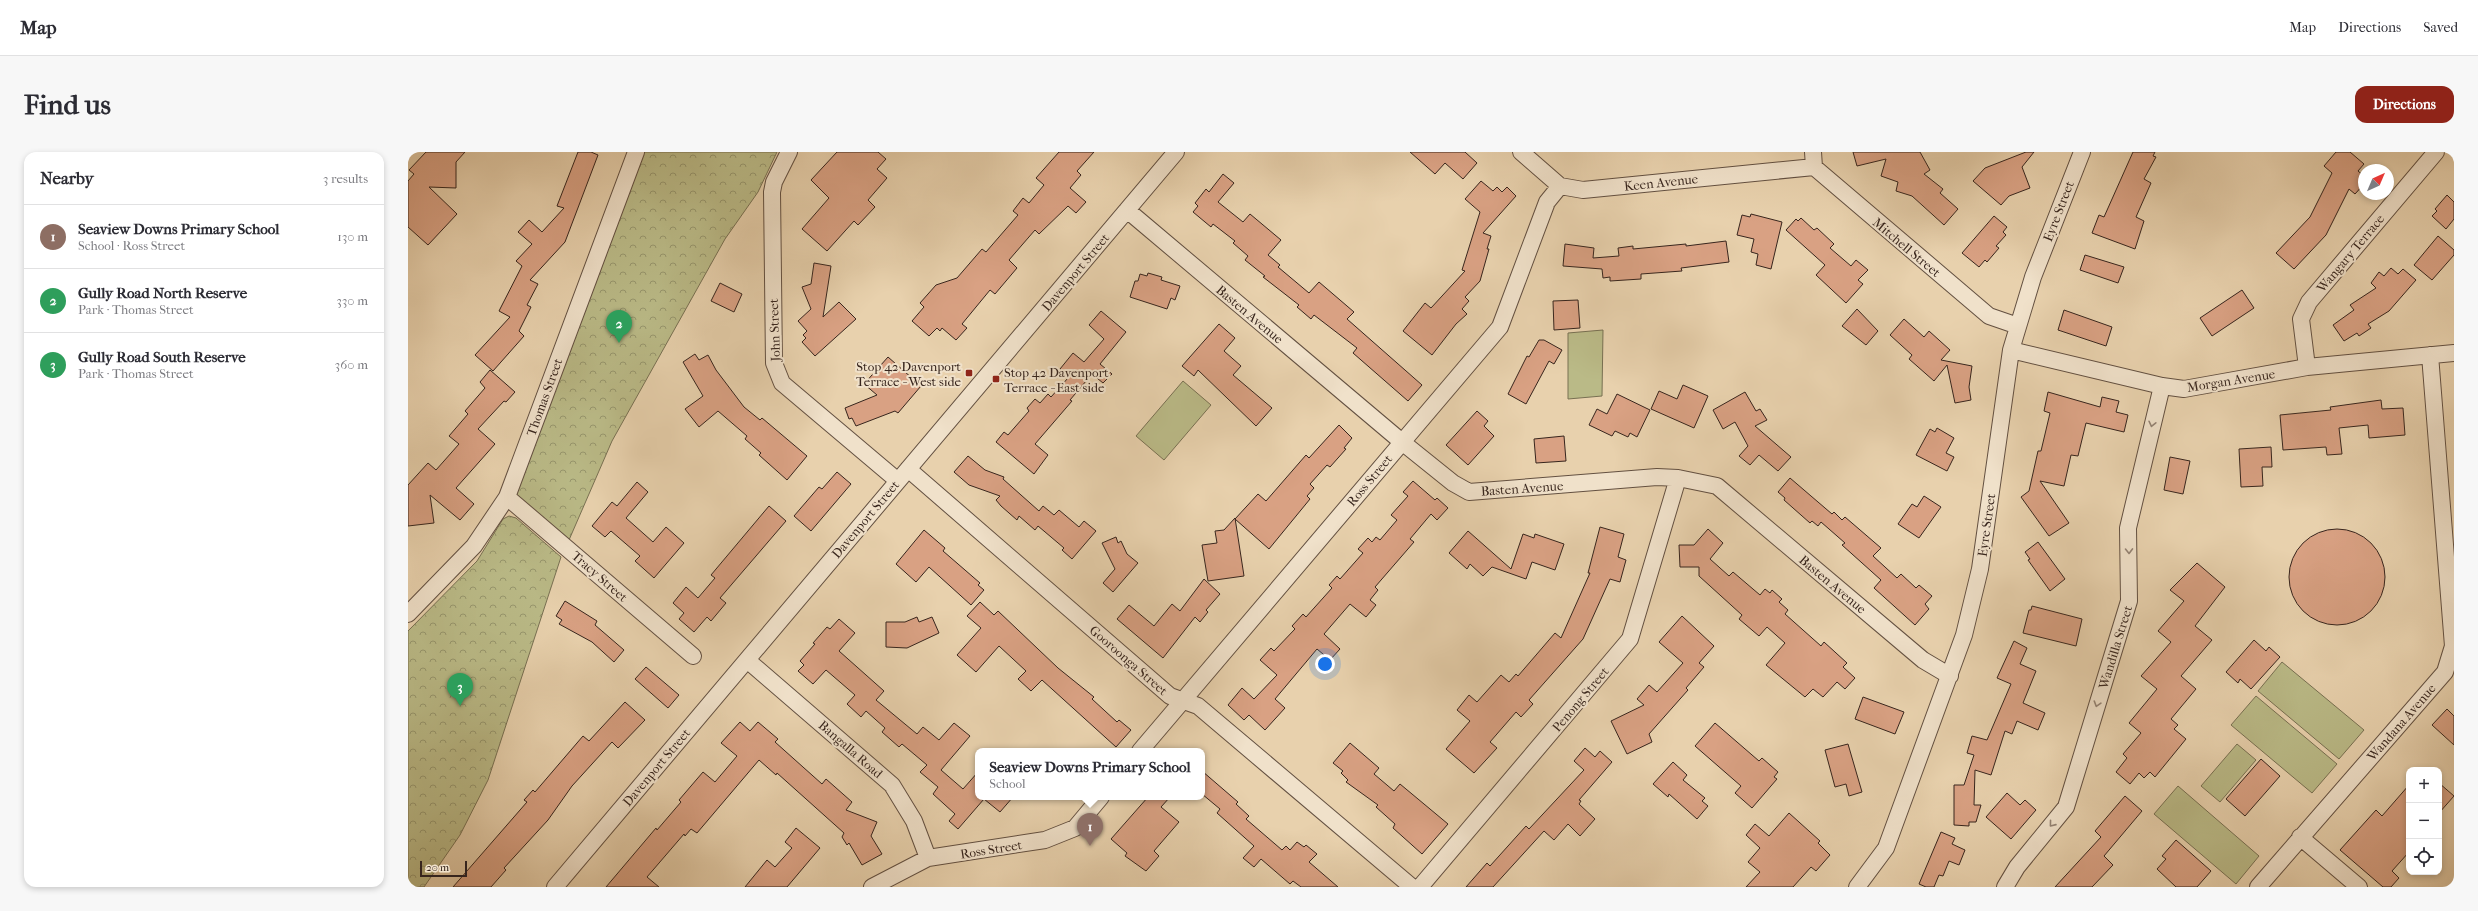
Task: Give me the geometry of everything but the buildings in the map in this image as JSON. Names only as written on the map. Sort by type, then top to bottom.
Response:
[{"type":"street","name":"Thomas Street","points":[[408,614],[474,546],[507,497],[636,152]]},
{"type":"street","name":"John Street","points":[[789,152],[774,182],[772,192],[774,363],[782,384],[898,481]]},
{"type":"street","name":"Davenport Street","points":[[555,887],[1176,152]]},
{"type":"street","points":[[1521,152],[1560,186]]},
{"type":"street","name":"Eyre Street","points":[[1857,887],[1886,848],[1964,635],[1980,569],[2012,350],[2018,326],[2055,218],[2082,152]]},
{"type":"street","name":"Wangary Terrace","points":[[2307,368],[2301,319],[2309,302],[2436,152]]},
{"type":"street","name":"Keen Avenue","points":[[1560,186],[1583,190],[1813,160]]},
{"type":"street","name":"Mitchell Street","points":[[1813,160],[1989,316],[2018,326]]},
{"type":"street","name":"Ross Street","points":[[1143,748],[1500,326],[1547,202],[1560,186]]},
{"type":"street","name":"Basten Avenue","points":[[1127,210],[1402,442],[1454,483],[1468,492],[1657,477],[1678,478],[1716,486],[1923,660],[1950,676]]},
{"type":"street","name":"Morgan Avenue","points":[[2012,350],[2162,386],[2184,389],[2307,368],[2454,353]]},
{"type":"street","name":"Wandana Avenue","points":[[2258,887],[2445,672],[2454,646],[2430,355]]},
{"type":"street","name":"Wandilla Street","points":[[2005,887],[2017,867],[2066,807],[2129,601],[2128,528],[2162,386]]},
{"type":"street","name":"Gooroonga Street","points":[[908,469],[1170,696],[1198,706],[1412,887]]},
{"type":"street","name":"Penong Street","points":[[1420,887],[1630,639],[1678,478]]},
{"type":"street","name":"Tracy Street","points":[[507,497],[693,656]]},
{"type":"street","name":"Bangalla Road","points":[[747,660],[892,785],[914,821],[928,858]]},
{"type":"street","name":"Ross Street","points":[[872,887],[928,858],[1045,840],[1075,828],[1098,800]]},
{"type":"street","points":[[2300,837],[2359,887]]},
{"type":"green space","points":[[643,152],[777,152],[758,192],[725,239],[612,441],[569,540],[515,494]]},
{"type":"green space","points":[[1603,330],[1602,396],[1568,399],[1568,333]]},
{"type":"green space","points":[[1183,381],[1211,405],[1164,460],[1136,436]]},
{"type":"green space","points":[[509,516],[516,518],[561,557],[488,780],[460,835],[424,887],[408,887],[408,631],[477,561],[503,519]]},
{"type":"green space","points":[[2282,662],[2364,730],[2339,759],[2258,691]]},
{"type":"green space","points":[[2256,696],[2337,764],[2312,793],[2231,725]]},
{"type":"green space","points":[[2237,744],[2256,760],[2220,802],[2201,786]]},
{"type":"green space","points":[[2178,786],[2259,856],[2236,884],[2154,814]]},
{"type":"place","name":"Gully Road North Reserve","points":[[619,343]]},
{"type":"place","name":"Stop 42 Davenport Terrace - West side","points":[[969,373]]},
{"type":"place","name":"Stop 42 Davenport Terrace - East side","points":[[996,379]]},
{"type":"place","name":"Gully Road South Reserve","points":[[460,706]]},
{"type":"place","name":"Seaview Downs Primary School","points":[[1090,846]]}]
